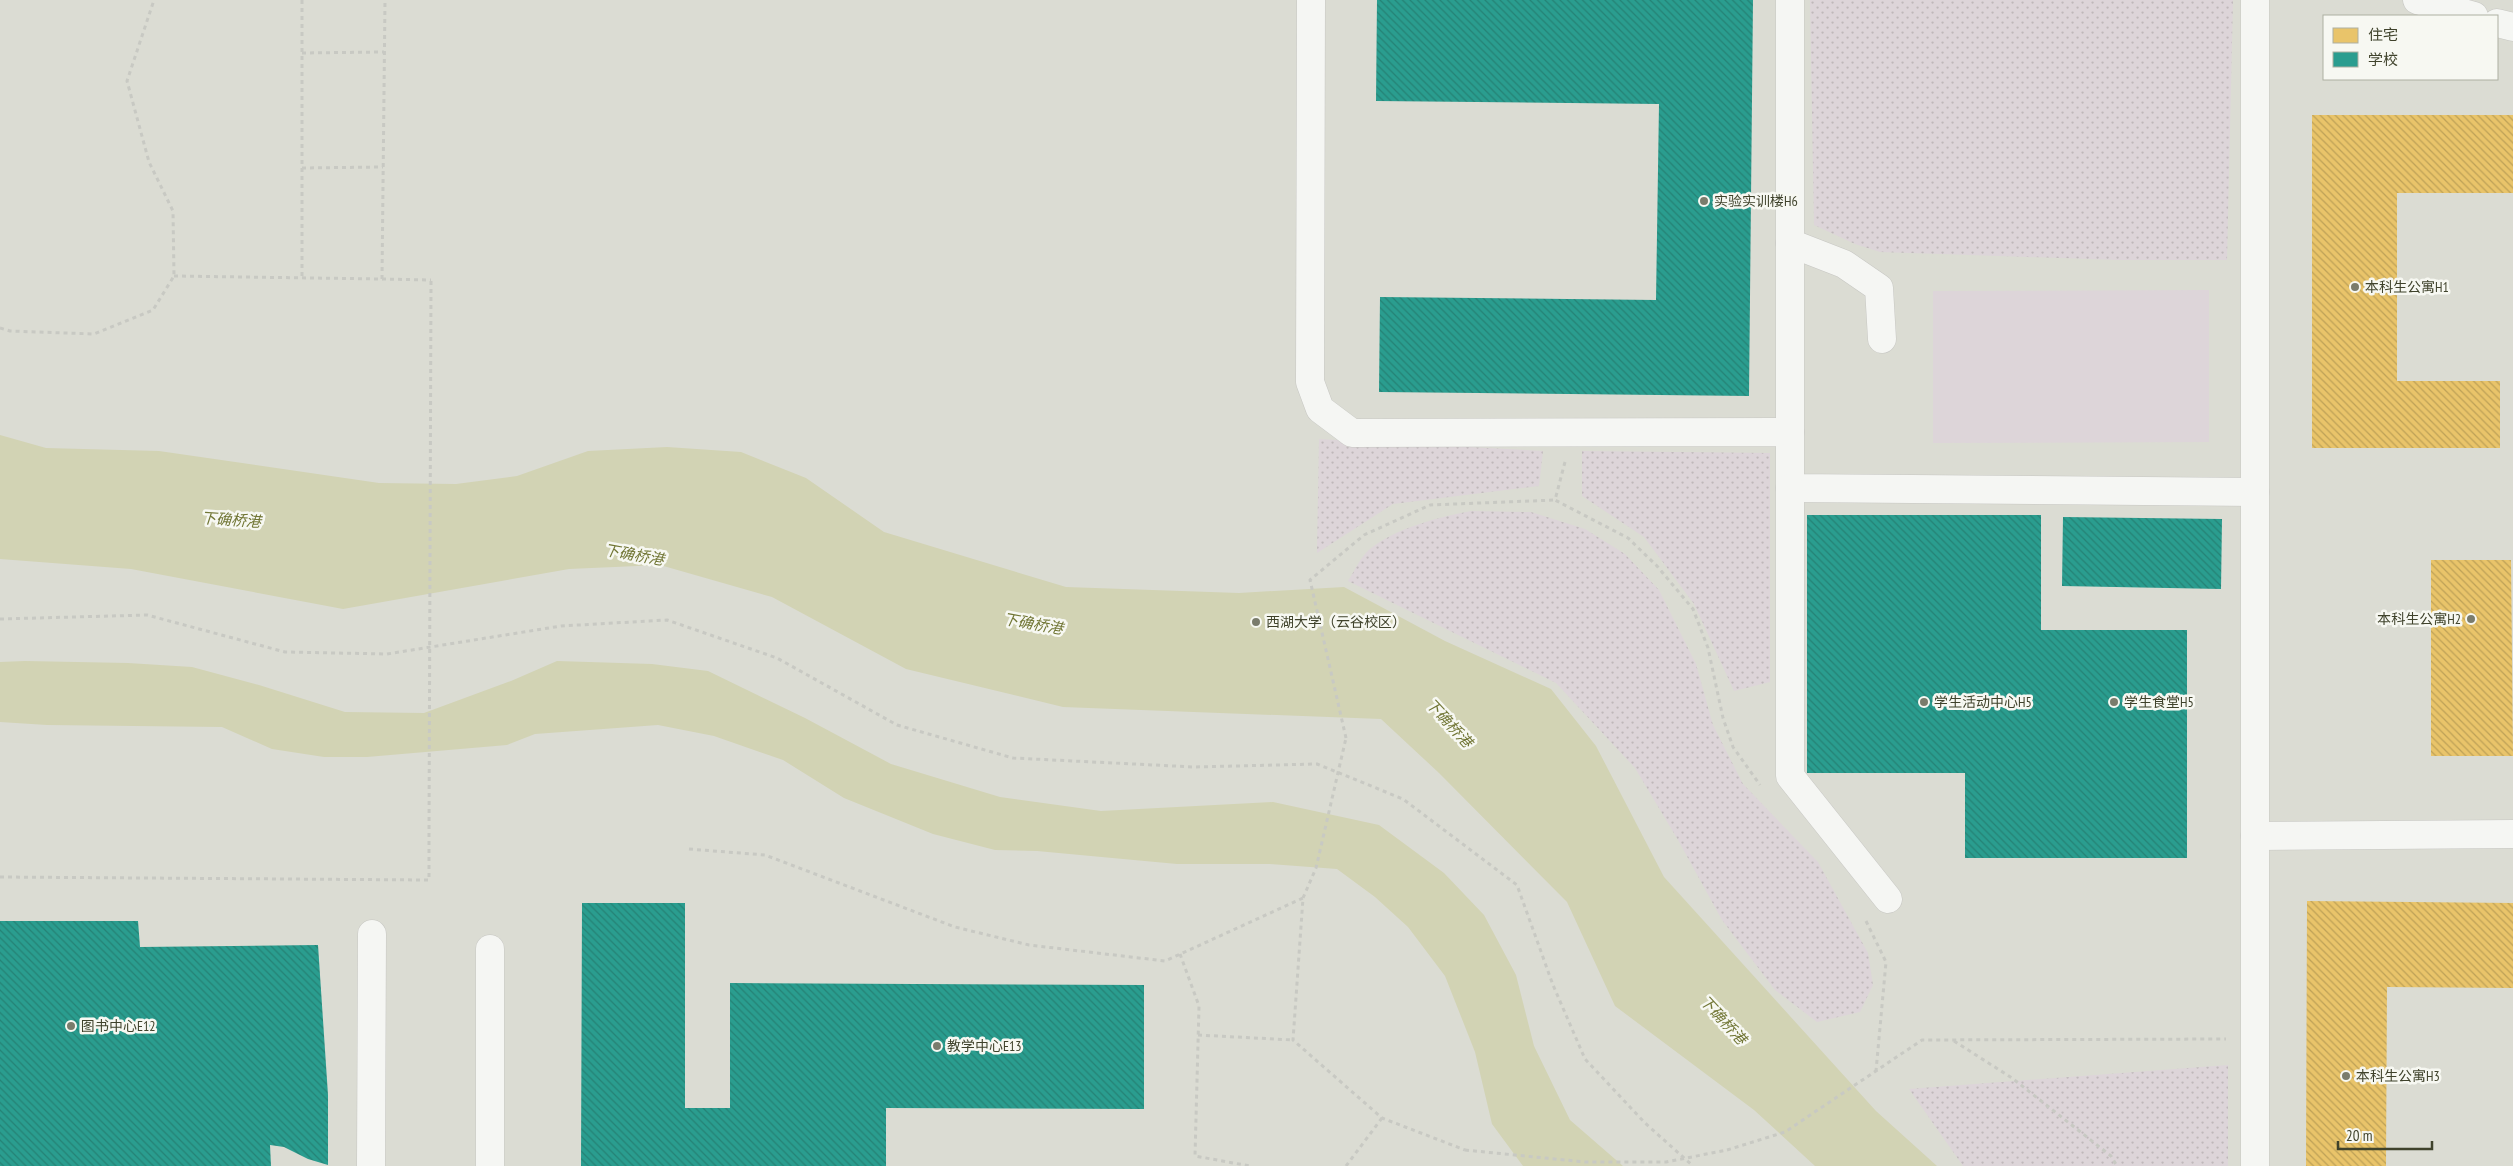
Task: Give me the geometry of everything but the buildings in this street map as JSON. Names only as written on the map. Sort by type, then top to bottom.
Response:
[{"type":"lane","points":[[1311,0],[1310,382],[1320,410],[1352,433],[1790,432]]},
{"type":"lane","points":[[1790,0],[1790,776],[1888,899]]},
{"type":"lane","points":[[2254,1166],[2255,0]]},
{"type":"lane","points":[[2417,0],[2470,15]]},
{"type":"lane","points":[[2498,23],[2513,28]]},
{"type":"lane","points":[[1790,243],[1844,264],[1879,288],[1882,340]]},
{"type":"lane","points":[[1790,488],[2255,492]]},
{"type":"lane","points":[[2255,836],[2513,834]]},
{"type":"lane","points":[[371,1166],[372,934]]},
{"type":"lane","points":[[490,949],[490,1166]]},
{"type":"path","points":[[0,328],[10,331],[94,334],[153,310],[174,276],[173,212],[149,162],[127,81],[154,0]]},
{"type":"path","points":[[302,0],[302,278]]},
{"type":"path","points":[[382,279],[385,0]]},
{"type":"path","points":[[302,53],[384,52]]},
{"type":"path","points":[[302,168],[383,167]]},
{"type":"path","points":[[0,877],[428,880],[431,280],[174,276]]},
{"type":"path","points":[[1555,500],[1573,432]]},
{"type":"path","points":[[1292,1040],[1303,898],[1316,868],[1346,738],[1310,580],[1364,535],[1430,504],[1555,500],[1628,538],[1657,566],[1693,610],[1708,648],[1723,718],[1733,747],[1763,788]]},
{"type":"path","points":[[0,619],[147,615],[285,652],[387,654],[561,626],[667,620],[777,658],[898,726],[1013,758],[1194,767],[1317,764],[1403,799],[1517,885],[1552,984],[1585,1059],[1644,1123],[1693,1166]]},
{"type":"path","points":[[689,849],[765,855],[954,927],[1029,945],[1165,961],[1303,898]]},
{"type":"path","points":[[1865,919],[1886,962],[1876,1071]]},
{"type":"path","points":[[1180,954],[1199,1006],[1195,1156],[1250,1166]]},
{"type":"path","points":[[1198,1035],[1292,1040],[1382,1118],[1465,1150],[1585,1162],[1666,1162],[1727,1150],[1785,1132],[1922,1040],[2254,1039]]},
{"type":"path","points":[[1954,1040],[2012,1078],[2111,1156],[2117,1166]]},
{"type":"path","points":[[1346,1166],[1382,1118]]},
{"type":"shaded area","name":"西湖大学（云谷校区）","points":[[0,0],[2513,0],[2513,1166],[0,1166]]},
{"type":"shaded area","points":[[1810,0],[2233,0],[2227,260],[2118,260],[1880,252],[1855,244],[1814,225]]},
{"type":"shaded area","points":[[2209,290],[2209,442],[1933,443],[1933,291]]},
{"type":"shaded area","points":[[1319,439],[1543,451],[1539,486],[1393,504],[1317,553]]},
{"type":"shaded area","points":[[1582,451],[1770,453],[1770,682],[1734,691],[1694,604],[1644,537],[1582,496]]},
{"type":"shaded area","points":[[1471,511],[1531,512],[1585,529],[1625,554],[1659,590],[1696,664],[1713,725],[1743,784],[1818,862],[1868,953],[1873,985],[1860,1012],[1817,1022],[1775,990],[1722,920],[1678,840],[1635,768],[1556,683],[1348,581],[1370,549],[1392,535],[1418,524]]},
{"type":"shaded area","points":[[2228,1065],[2228,1166],[1963,1166],[1909,1089]]},
{"type":"water","name":"下确桥港","points":[[0,435],[46,448],[159,451],[379,483],[456,484],[517,476],[588,451],[667,447],[741,452],[806,478],[884,532],[1066,587],[1239,593],[1344,587],[1445,641],[1551,689],[1596,746],[1664,877],[1876,1111],[1937,1166],[1815,1166],[1754,1110],[1615,1006],[1567,902],[1439,773],[1381,719],[1063,707],[906,669],[772,597],[660,565],[569,569],[343,609],[131,569],[0,559]]},
{"type":"water","points":[[557,661],[652,664],[708,671],[805,718],[891,764],[1000,797],[1101,811],[1273,802],[1379,825],[1444,873],[1484,915],[1516,975],[1534,1046],[1570,1120],[1623,1166],[1523,1166],[1492,1124],[1475,1052],[1445,976],[1408,927],[1375,897],[1337,869],[1270,864],[1177,864],[1037,851],[995,850],[933,834],[844,798],[783,760],[714,736],[658,725],[535,734],[507,745],[367,757],[324,757],[272,749],[222,727],[47,725],[0,722],[0,662],[128,663],[192,667],[259,685],[345,712],[424,713],[511,681]]},
{"type":"place","name":"实验实训楼H6","points":[[1704,201]]},
{"type":"place","name":"本科生公寓H1","points":[[2355,287]]},
{"type":"place","name":"本科生公寓H2","points":[[2471,619]]},
{"type":"place","name":"西湖大学（云谷校区）","points":[[1256,622]]},
{"type":"place","name":"学生活动中心H5","points":[[1924,702]]},
{"type":"place","name":"学生食堂H5","points":[[2114,702]]},
{"type":"place","name":"图书中心E12","points":[[71,1026]]},
{"type":"place","name":"教学中心E13","points":[[937,1046]]},
{"type":"place","name":"本科生公寓H3","points":[[2346,1076]]}]
